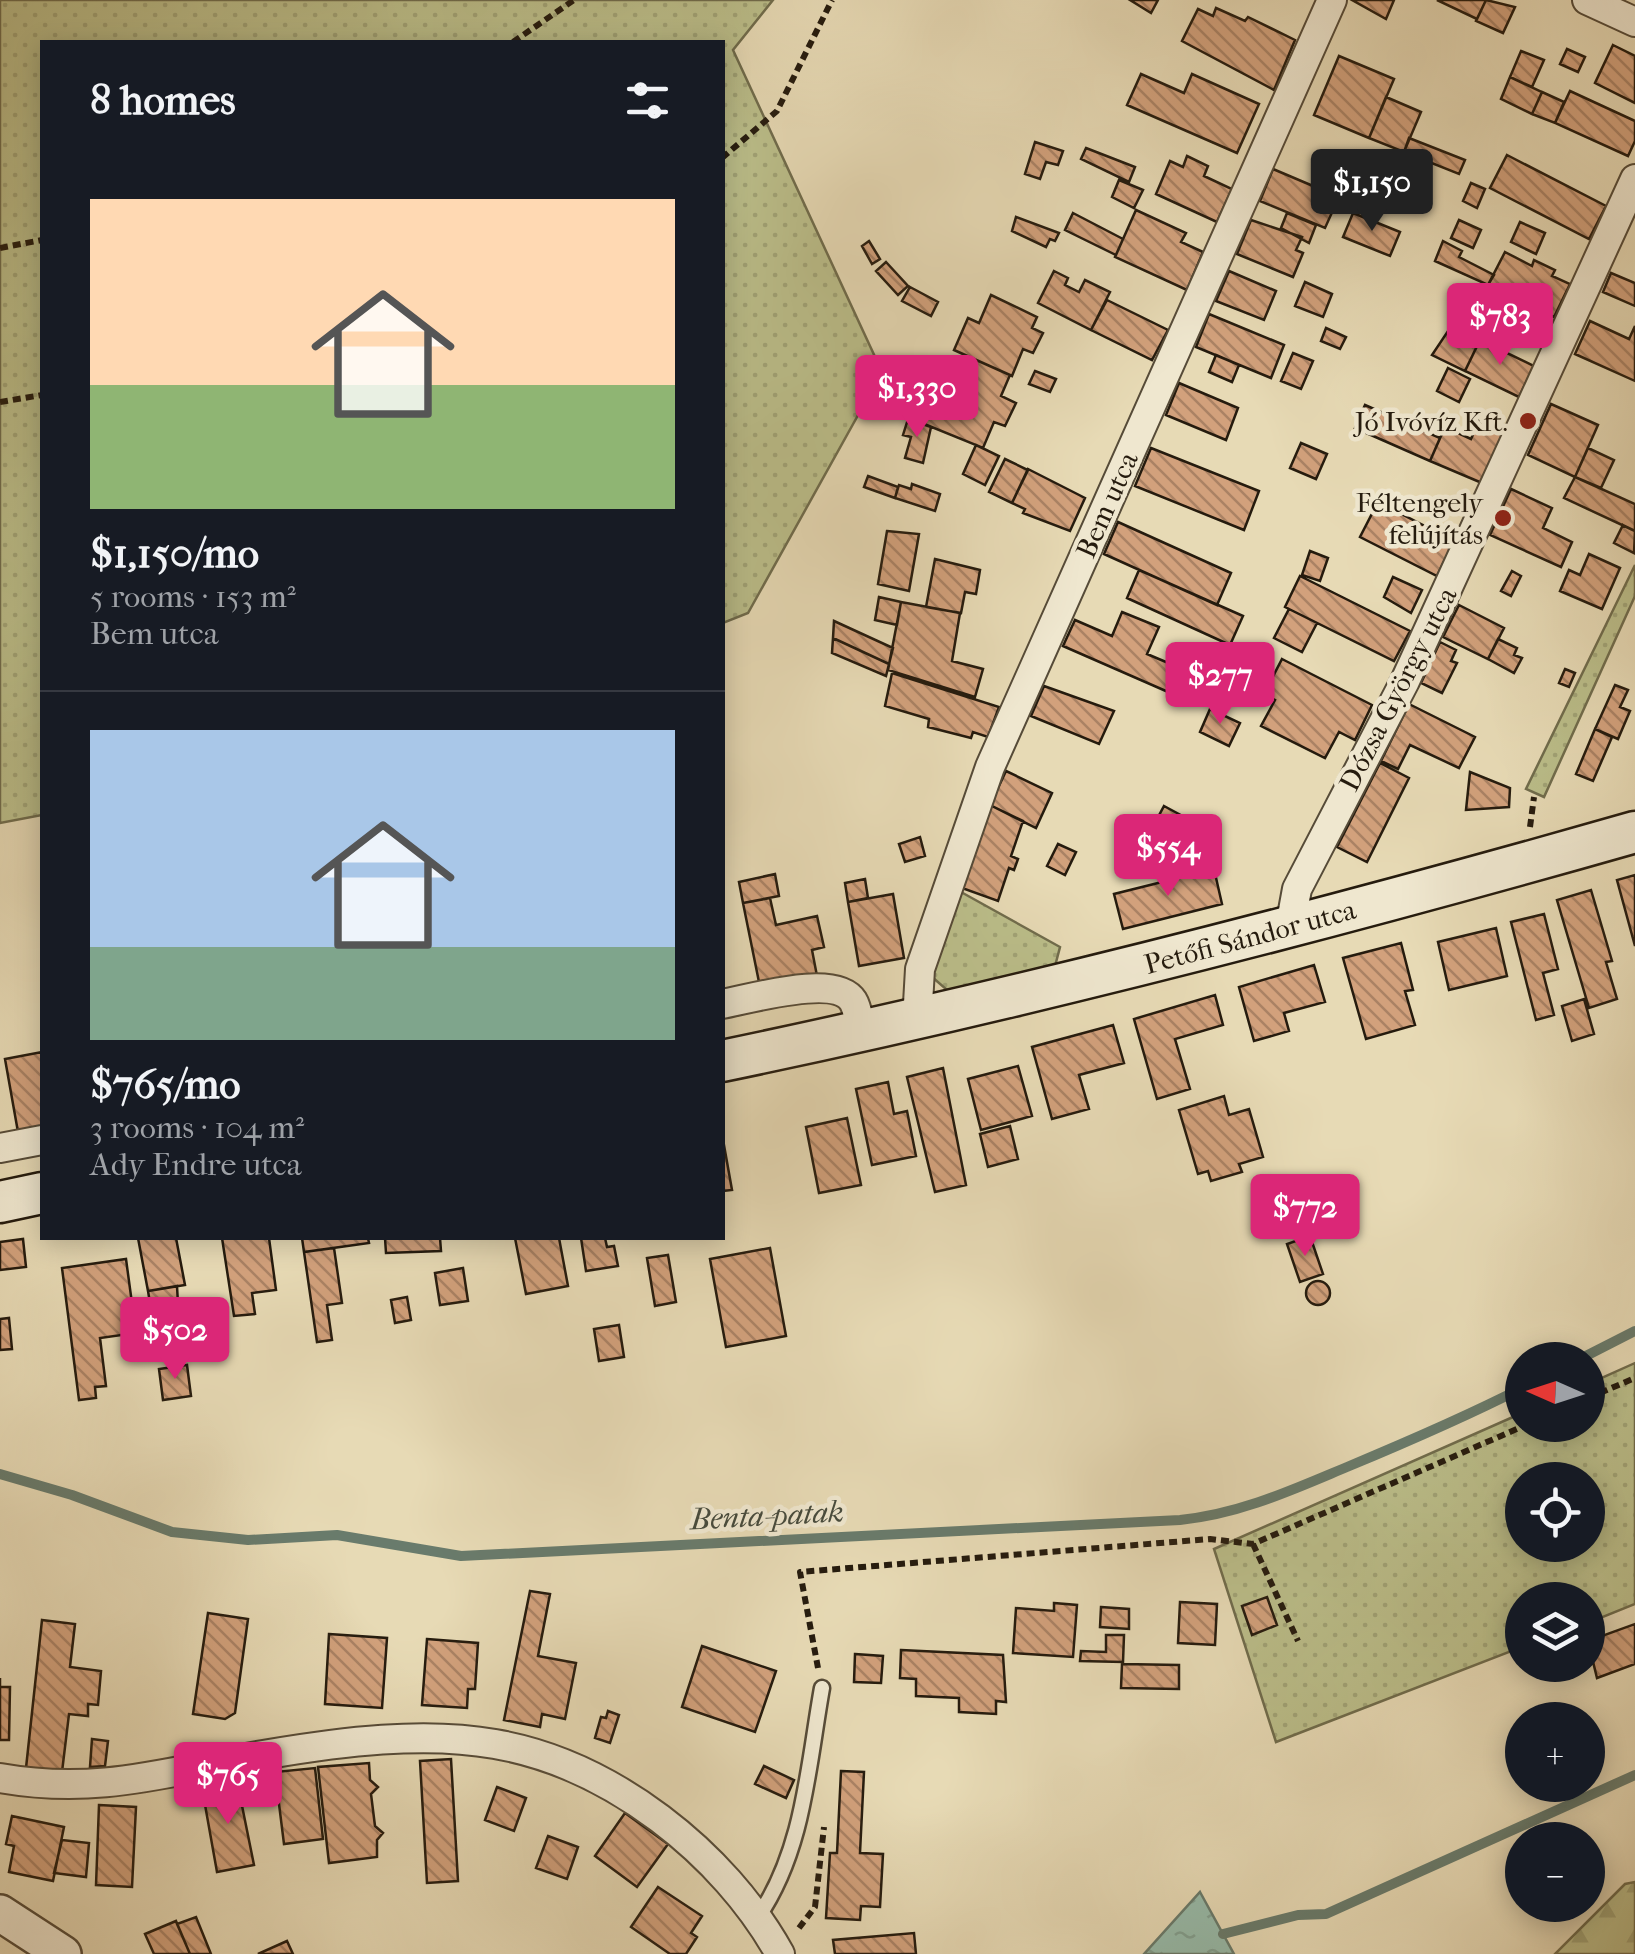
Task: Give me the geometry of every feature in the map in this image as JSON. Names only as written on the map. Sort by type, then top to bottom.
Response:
[{"type":"main road","name":"Petőfi Sándor utca","points":[[725,1060],[917,1021],[1290,927],[1635,832]]},
{"type":"main road","points":[[0,1202],[40,1193]]},
{"type":"street","name":"Bem utca","points":[[917,1021],[920,969],[990,766],[1332,0]]},
{"type":"street","points":[[1587,0],[1635,22]]},
{"type":"street","name":"Dózsa György utca","points":[[1290,927],[1296,889],[1405,681],[1635,179]]},
{"type":"street","points":[[725,1003],[810,988],[838,988],[852,1001],[862,1032]]},
{"type":"street","points":[[0,1148],[40,1140]]},
{"type":"street","points":[[0,1778],[64,1787],[108,1786],[270,1753],[348,1744],[407,1740],[492,1743],[556,1763],[637,1804],[678,1833],[758,1917],[780,1954]]},
{"type":"street","points":[[0,1913],[63,1954]]},
{"type":"lane","points":[[758,1917],[777,1889],[794,1844],[822,1688]]},
{"type":"path","points":[[516,40],[574,0]]},
{"type":"path","points":[[725,155],[778,111],[832,0]]},
{"type":"path","points":[[0,248],[40,240]]},
{"type":"path","points":[[0,402],[40,395]]},
{"type":"path","points":[[1605,1391],[1635,1378]]},
{"type":"path","points":[[822,1688],[800,1572],[1210,1539],[1253,1544],[1505,1434]]},
{"type":"path","points":[[1253,1544],[1298,1642]]},
{"type":"green space","points":[[0,0],[773,0],[733,50],[882,372],[748,613],[725,622],[725,40],[40,40],[40,815],[0,823]]},
{"type":"green space","points":[[1635,565],[1635,596],[1544,797],[1526,789]]},
{"type":"green space","points":[[961,892],[1060,947],[1054,970],[947,990],[931,976]]},
{"type":"green space","points":[[1635,1363],[1635,1604],[1605,1616],[1605,1582],[1505,1582],[1505,1654],[1276,1742],[1214,1549],[1505,1421],[1505,1442],[1605,1442],[1605,1376]]},
{"type":"green space","points":[[1635,1882],[1635,1954],[1555,1954],[1587,1922],[1605,1922],[1605,1904],[1625,1884]]},
{"type":"water","points":[[1200,1892],[1234,1954],[1144,1954]]},
{"type":"building","points":[[1130,0],[1158,0],[1151,13]]},
{"type":"building","points":[[1352,0],[1394,0],[1386,19]]},
{"type":"building","points":[[1437,0],[1486,0],[1477,19]]},
{"type":"building","points":[[1486,0],[1515,7],[1503,33],[1476,21]]},
{"type":"building","points":[[1216,8],[1245,21],[1248,17],[1295,40],[1274,90],[1182,41],[1198,9],[1213,16]]},
{"type":"building","points":[[1613,45],[1635,56],[1635,103],[1595,83]]},
{"type":"building","points":[[1567,49],[1585,57],[1578,72],[1560,64]]},
{"type":"building","points":[[1521,51],[1544,60],[1532,87],[1510,77]]},
{"type":"building","points":[[1339,56],[1394,79],[1369,138],[1314,115]]},
{"type":"building","points":[[1141,74],[1184,93],[1192,74],[1259,104],[1237,153],[1127,105]]},
{"type":"building","points":[[1510,77],[1542,92],[1532,114],[1501,99]]},
{"type":"building","points":[[1570,91],[1635,121],[1635,141],[1628,156],[1555,123]]},
{"type":"building","points":[[1542,92],[1564,102],[1555,123],[1532,114]]},
{"type":"building","points":[[1386,97],[1421,112],[1404,152],[1369,138]]},
{"type":"building","points":[[1409,138],[1465,160],[1459,174],[1404,152]]},
{"type":"building","points":[[1035,142],[1063,151],[1058,165],[1046,162],[1040,179],[1025,174]]},
{"type":"building","points":[[1086,148],[1135,167],[1129,182],[1081,159]]},
{"type":"building","points":[[1507,155],[1606,206],[1589,239],[1490,188]]},
{"type":"building","points":[[1187,156],[1208,166],[1204,176],[1232,189],[1217,222],[1156,194],[1170,161],[1183,167]]},
{"type":"building","points":[[1273,169],[1339,197],[1325,228],[1260,201]]},
{"type":"building","points":[[1119,180],[1143,190],[1134,208],[1112,197]]},
{"type":"building","points":[[1471,183],[1485,189],[1477,208],[1463,201]]},
{"type":"building","points":[[1136,210],[1186,233],[1181,242],[1203,252],[1187,290],[1115,257]]},
{"type":"building","points":[[1073,213],[1123,239],[1116,255],[1065,230]]},
{"type":"building","points":[[1287,213],[1316,225],[1309,243],[1281,228]]},
{"type":"building","points":[[1353,213],[1400,232],[1390,256],[1343,237]]},
{"type":"building","points":[[1016,217],[1059,233],[1046,247],[1012,231]]},
{"type":"building","points":[[1251,220],[1302,237],[1296,250],[1303,253],[1293,277],[1237,254]]},
{"type":"building","points":[[1459,220],[1481,230],[1473,248],[1451,238]]},
{"type":"building","points":[[1520,222],[1545,233],[1536,254],[1511,242]]},
{"type":"building","points":[[869,241],[880,259],[872,264],[862,246]]},
{"type":"building","points":[[1443,241],[1462,251],[1459,257],[1494,275],[1488,285],[1435,261]]},
{"type":"building","points":[[1505,252],[1532,266],[1534,260],[1555,270],[1552,276],[1570,284],[1554,317],[1488,285]]},
{"type":"building","points":[[886,262],[908,286],[898,295],[876,271]]},
{"type":"building","points":[[1054,271],[1068,278],[1065,285],[1079,292],[1085,280],[1110,292],[1091,330],[1038,303]]},
{"type":"building","points":[[1229,271],[1276,291],[1264,320],[1216,301]]},
{"type":"building","points":[[1611,273],[1635,283],[1635,306],[1603,292]]},
{"type":"building","points":[[1305,282],[1332,294],[1323,317],[1295,306]]},
{"type":"building","points":[[910,287],[938,302],[931,316],[902,301]]},
{"type":"building","points":[[991,295],[1037,317],[1032,328],[1043,333],[1033,353],[1023,349],[1012,376],[954,350],[968,318],[979,323]]},
{"type":"building","points":[[1107,300],[1168,330],[1152,360],[1091,330]]},
{"type":"building","points":[[1209,314],[1284,345],[1271,378],[1196,347]]},
{"type":"building","points":[[1590,321],[1629,339],[1635,326],[1635,381],[1575,354]]},
{"type":"building","points":[[1326,328],[1346,337],[1340,349],[1321,341]]},
{"type":"building","points":[[1448,331],[1477,346],[1465,371],[1432,355]]},
{"type":"building","points":[[1480,340],[1534,366],[1519,397],[1465,371]]},
{"type":"building","points":[[1293,353],[1313,361],[1301,389],[1281,381]]},
{"type":"building","points":[[965,355],[1010,375],[1001,396],[1016,403],[1005,426],[994,422],[983,448],[912,419],[923,393],[945,402]]},
{"type":"building","points":[[1216,355],[1239,365],[1232,382],[1209,372]]},
{"type":"building","points":[[1448,368],[1470,379],[1459,402],[1437,391]]},
{"type":"building","points":[[1035,371],[1056,379],[1050,392],[1029,384]]},
{"type":"building","points":[[1179,383],[1238,408],[1226,440],[1166,415]]},
{"type":"building","points":[[1551,404],[1598,425],[1575,477],[1528,455]]},
{"type":"building","points":[[1365,405],[1440,438],[1430,461],[1355,428]]},
{"type":"building","points":[[908,419],[931,427],[923,463],[905,458],[911,437],[903,435]]},
{"type":"building","points":[[1479,421],[1504,432],[1482,483],[1430,461],[1445,427],[1471,439]]},
{"type":"building","points":[[1301,443],[1327,454],[1316,479],[1290,468]]},
{"type":"building","points":[[976,445],[999,456],[985,485],[963,474]]},
{"type":"building","points":[[1151,448],[1259,491],[1244,530],[1135,486]]},
{"type":"building","points":[[1588,448],[1614,460],[1601,488],[1575,477]]},
{"type":"building","points":[[1005,459],[1028,470],[1012,503],[989,492]]},
{"type":"building","points":[[1028,469],[1085,498],[1070,531],[1023,513],[1025,509],[1012,503]]},
{"type":"building","points":[[868,476],[898,487],[895,498],[864,487]]},
{"type":"building","points":[[1575,477],[1635,504],[1635,531],[1564,498]]},
{"type":"building","points":[[912,484],[940,494],[935,511],[895,498],[899,485],[911,489]]},
{"type":"building","points":[[1511,489],[1552,508],[1543,528],[1572,542],[1561,567],[1490,535]]},
{"type":"building","points":[[1378,502],[1454,541],[1437,576],[1360,537]]},
{"type":"building","points":[[1118,522],[1231,573],[1217,605],[1104,554]]},
{"type":"building","points":[[1623,525],[1635,531],[1634,553],[1614,543]]},
{"type":"building","points":[[887,531],[919,534],[909,591],[878,584]]},
{"type":"building","points":[[1310,551],[1328,558],[1320,581],[1302,575]]},
{"type":"building","points":[[1589,554],[1620,568],[1602,609],[1560,591],[1569,570],[1580,575]]},
{"type":"building","points":[[935,559],[980,570],[976,594],[965,592],[961,613],[926,607]]},
{"type":"building","points":[[1139,570],[1243,616],[1230,645],[1127,598]]},
{"type":"building","points":[[1512,571],[1521,576],[1511,596],[1501,591]]},
{"type":"building","points":[[1300,576],[1410,631],[1394,661],[1285,607]]},
{"type":"building","points":[[1393,577],[1422,590],[1411,613],[1384,597]]},
{"type":"building","points":[[879,597],[901,602],[897,625],[875,620]]},
{"type":"building","points":[[901,602],[960,613],[952,661],[983,669],[975,697],[888,670]]},
{"type":"building","points":[[1459,605],[1504,628],[1488,659],[1443,637]]},
{"type":"building","points":[[1289,609],[1317,623],[1302,652],[1274,638]]},
{"type":"building","points":[[1122,612],[1159,627],[1147,654],[1185,670],[1175,695],[1063,646],[1075,620],[1112,636]]},
{"type":"building","points":[[834,621],[893,648],[889,664],[833,638]]},
{"type":"building","points":[[833,638],[889,664],[886,676],[832,653]]},
{"type":"building","points":[[1498,639],[1517,648],[1514,655],[1522,658],[1514,673],[1488,659]]},
{"type":"building","points":[[1440,642],[1456,650],[1451,661],[1457,663],[1442,693],[1421,683]]},
{"type":"building","points":[[1282,659],[1372,705],[1355,740],[1339,732],[1325,758],[1261,726],[1275,700],[1264,694]]},
{"type":"building","points":[[1565,669],[1575,673],[1569,687],[1559,683]]},
{"type":"building","points":[[892,673],[999,707],[988,737],[973,732],[971,738],[928,727],[929,719],[885,706]]},
{"type":"building","points":[[1615,685],[1628,690],[1620,707],[1630,711],[1618,739],[1595,729]]},
{"type":"building","points":[[1044,686],[1114,711],[1099,744],[1031,716]]},
{"type":"building","points":[[1409,704],[1475,737],[1459,768],[1410,745],[1398,769],[1381,761]]},
{"type":"building","points":[[1210,709],[1240,723],[1229,746],[1200,732]]},
{"type":"building","points":[[1595,729],[1612,737],[1593,781],[1576,774]]},
{"type":"building","points":[[1380,763],[1409,778],[1367,862],[1337,847]]},
{"type":"building","points":[[1006,771],[1052,793],[1036,828],[990,805]]},
{"type":"building","points":[[1470,772],[1510,788],[1509,807],[1466,810]]},
{"type":"building","points":[[990,805],[1023,821],[1011,856],[1018,859],[1014,870],[1009,868],[998,901],[962,888]]},
{"type":"building","points":[[1164,806],[1188,819],[1163,866],[1139,853]]},
{"type":"building","points":[[920,837],[925,856],[905,862],[899,844]]},
{"type":"building","points":[[1058,844],[1076,852],[1065,875],[1047,866]]},
{"type":"building","points":[[1214,869],[1222,904],[1123,929],[1114,894]]},
{"type":"building","points":[[775,874],[779,896],[743,903],[739,882]]},
{"type":"building","points":[[1635,875],[1635,946],[1617,880]]},
{"type":"building","points":[[865,879],[868,898],[848,902],[845,883]]},
{"type":"building","points":[[1591,890],[1612,961],[1606,962],[1617,999],[1589,1008],[1557,900]]},
{"type":"building","points":[[893,894],[904,958],[859,966],[848,902]]},
{"type":"building","points":[[770,898],[776,925],[817,916],[824,947],[812,950],[817,976],[760,987],[743,903]]},
{"type":"building","points":[[1544,914],[1558,969],[1543,973],[1554,1015],[1536,1020],[1511,922]]},
{"type":"building","points":[[1496,928],[1507,976],[1449,990],[1438,942]]},
{"type":"building","points":[[1401,943],[1413,990],[1405,991],[1415,1025],[1366,1039],[1343,958]]},
{"type":"building","points":[[1314,965],[1325,1002],[1284,1013],[1289,1031],[1254,1041],[1239,987]]},
{"type":"building","points":[[1215,995],[1223,1025],[1175,1039],[1190,1089],[1157,1099],[1134,1019]]},
{"type":"building","points":[[1584,999],[1594,1034],[1572,1041],[1562,1006]]},
{"type":"building","points":[[1113,1025],[1124,1063],[1079,1075],[1089,1109],[1052,1119],[1032,1047]]},
{"type":"building","points":[[40,1052],[40,1128],[18,1132],[5,1059]]},
{"type":"building","points":[[1018,1066],[1032,1116],[981,1130],[968,1079]]},
{"type":"building","points":[[943,1068],[966,1185],[935,1192],[907,1077]]},
{"type":"building","points":[[888,1082],[894,1114],[907,1111],[916,1156],[872,1165],[856,1089]]},
{"type":"building","points":[[1224,1096],[1229,1115],[1249,1109],[1263,1157],[1239,1164],[1242,1172],[1211,1181],[1208,1171],[1198,1174],[1179,1110]]},
{"type":"building","points":[[847,1118],[861,1185],[819,1193],[806,1127]]},
{"type":"building","points":[[1010,1126],[1018,1159],[988,1167],[980,1134]]},
{"type":"building","points":[[725,1151],[732,1190],[725,1191]]},
{"type":"building","points":[[1310,1236],[1323,1274],[1300,1282],[1287,1244]]},
{"type":"building","points":[[23,1239],[26,1267],[0,1270],[0,1242]]},
{"type":"building","points":[[138,1240],[176,1240],[185,1285],[148,1291]]},
{"type":"building","points":[[222,1240],[269,1240],[276,1290],[252,1293],[255,1314],[234,1316]]},
{"type":"building","points":[[302,1240],[369,1243],[304,1252]]},
{"type":"building","points":[[385,1240],[440,1240],[441,1251],[386,1253]]},
{"type":"building","points":[[515,1240],[559,1240],[568,1286],[526,1294]]},
{"type":"building","points":[[581,1240],[605,1240],[607,1247],[614,1246],[618,1266],[586,1271]]},
{"type":"building","points":[[334,1248],[342,1303],[327,1305],[332,1340],[317,1342],[304,1252]]},
{"type":"building","points":[[770,1248],[786,1336],[726,1347],[710,1259]]},
{"type":"building","points":[[668,1255],[676,1302],[655,1306],[647,1258]]},
{"type":"building","points":[[126,1259],[136,1333],[100,1338],[106,1386],[95,1387],[96,1398],[79,1400],[62,1268]]},
{"type":"building","points":[[463,1268],[468,1301],[440,1305],[435,1273]]},
{"type":"building","points":[[1318,1281],[1327,1284],[1327,1302],[1318,1305],[1309,1302],[1306,1293],[1309,1284]]},
{"type":"building","points":[[177,1286],[178,1304],[151,1309],[148,1291]]},
{"type":"building","points":[[407,1297],[411,1320],[395,1323],[391,1300]]},
{"type":"building","points":[[185,1303],[189,1326],[155,1332],[151,1309]]},
{"type":"building","points":[[9,1318],[12,1349],[0,1350],[0,1319]]},
{"type":"building","points":[[619,1325],[624,1357],[599,1361],[594,1329]]},
{"type":"building","points":[[187,1365],[191,1396],[163,1400],[159,1369]]},
{"type":"building","points":[[530,1591],[550,1594],[538,1656],[576,1663],[565,1719],[542,1714],[540,1727],[504,1720]]},
{"type":"building","points":[[1267,1597],[1277,1625],[1252,1635],[1242,1606]]},
{"type":"building","points":[[1180,1602],[1217,1604],[1215,1645],[1178,1643]]},
{"type":"building","points":[[1054,1603],[1077,1605],[1073,1657],[1013,1653],[1016,1608],[1054,1611]]},
{"type":"building","points":[[1101,1607],[1129,1609],[1129,1629],[1100,1627]]},
{"type":"building","points":[[208,1613],[248,1619],[235,1713],[225,1719],[193,1714]]},
{"type":"building","points":[[42,1620],[75,1624],[70,1667],[101,1671],[98,1705],[88,1704],[88,1716],[69,1714],[62,1772],[26,1768]]},
{"type":"building","points":[[1635,1624],[1635,1664],[1605,1675],[1605,1635]]},
{"type":"building","points":[[329,1634],[387,1638],[382,1708],[325,1704]]},
{"type":"building","points":[[1106,1635],[1124,1635],[1123,1662],[1080,1661],[1081,1651],[1106,1652]]},
{"type":"building","points":[[427,1639],[478,1643],[475,1689],[468,1689],[467,1708],[422,1705]]},
{"type":"building","points":[[702,1646],[776,1671],[755,1732],[682,1707]]},
{"type":"building","points":[[901,1650],[1003,1655],[1006,1702],[996,1701],[996,1714],[959,1712],[959,1698],[916,1696],[916,1679],[900,1678]]},
{"type":"building","points":[[855,1654],[883,1656],[881,1683],[854,1682]]},
{"type":"building","points":[[1122,1664],[1179,1665],[1179,1689],[1121,1688]]},
{"type":"building","points":[[0,1687],[10,1687],[9,1740],[0,1740]]},
{"type":"building","points":[[608,1711],[619,1715],[610,1743],[595,1738],[601,1717],[606,1718]]},
{"type":"building","points":[[92,1739],[108,1741],[105,1766],[90,1767]]},
{"type":"building","points":[[451,1759],[458,1881],[427,1883],[420,1761]]},
{"type":"building","points":[[369,1763],[370,1780],[378,1787],[371,1794],[375,1826],[383,1833],[377,1840],[377,1857],[329,1863],[318,1767]]},
{"type":"building","points":[[764,1766],[794,1780],[786,1798],[755,1784]]},
{"type":"building","points":[[315,1768],[323,1839],[284,1844],[275,1772]]},
{"type":"building","points":[[841,1771],[864,1772],[860,1853],[883,1854],[880,1907],[861,1906],[860,1920],[826,1918],[830,1853],[837,1853]]},
{"type":"building","points":[[237,1781],[254,1865],[217,1872],[202,1788]]},
{"type":"building","points":[[497,1787],[526,1798],[514,1831],[485,1820]]},
{"type":"building","points":[[99,1805],[136,1807],[132,1887],[96,1885]]},
{"type":"building","points":[[625,1813],[668,1844],[637,1887],[595,1856]]},
{"type":"building","points":[[12,1816],[64,1827],[53,1881],[9,1872],[14,1846],[6,1844]]},
{"type":"building","points":[[548,1836],[578,1847],[567,1879],[536,1868]]},
{"type":"building","points":[[62,1840],[89,1843],[86,1877],[54,1873]]},
{"type":"building","points":[[658,1887],[702,1916],[691,1933],[697,1937],[686,1954],[670,1954],[631,1927]]},
{"type":"building","points":[[196,1917],[211,1954],[190,1954],[177,1924]]},
{"type":"building","points":[[176,1921],[190,1954],[154,1954],[145,1934]]},
{"type":"building","points":[[914,1933],[916,1954],[835,1954],[833,1940]]},
{"type":"building","points":[[287,1941],[293,1954],[258,1954]]},
{"type":"waterway","name":"Benta-patak","points":[[1605,1346],[1635,1331]]},
{"type":"waterway","name":"Benta-patak","points":[[0,1474],[72,1495],[172,1532],[248,1540],[337,1535],[461,1556],[1180,1520],[1245,1507],[1286,1492],[1505,1396]]},
{"type":"waterway","points":[[1223,1934],[1298,1915],[1326,1914],[1635,1775]]},
{"type":"place","name":"Jó Ivóvíz Kft.","points":[[1528,421]]},
{"type":"place","name":"Féltengely felújítás","points":[[1503,518]]}]
